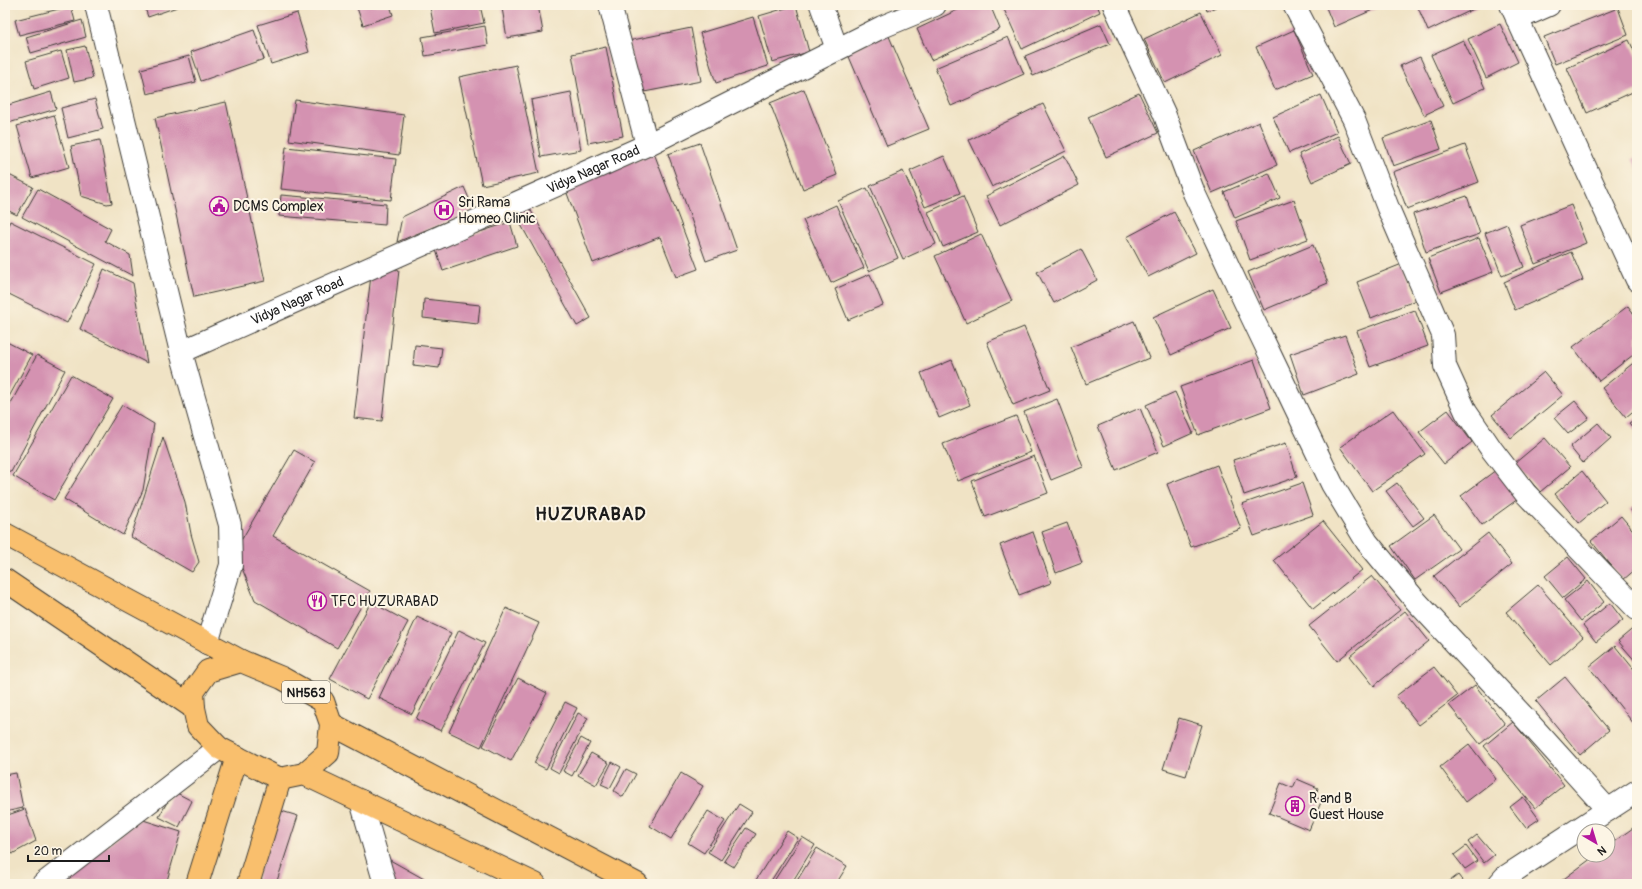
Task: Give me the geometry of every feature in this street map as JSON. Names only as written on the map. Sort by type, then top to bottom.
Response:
[{"type":"main road","name":"NH563","points":[[5,534],[241,661],[282,678],[323,701],[331,724],[328,753],[304,774],[280,779]]},
{"type":"main road","points":[[5,580],[194,708]]},
{"type":"main road","points":[[241,661],[208,671],[193,692],[194,708],[198,726],[228,752],[280,779],[248,884]]},
{"type":"main road","points":[[331,724],[637,884]]},
{"type":"main road","points":[[197,884],[228,752]]},
{"type":"main road","points":[[304,774],[535,884]]},
{"type":"street","points":[[96,5],[181,352],[230,525],[231,565],[207,643]]},
{"type":"street","points":[[610,5],[647,145]]},
{"type":"street","points":[[821,5],[837,49]]},
{"type":"street","name":"Vidya Nagar Road","points":[[181,352],[647,145],[882,27],[935,5]]},
{"type":"street","points":[[1114,5],[1164,112],[1194,193],[1252,317],[1332,484],[1367,542],[1416,601],[1522,714],[1608,810]]},
{"type":"street","points":[[1294,5],[1354,120],[1388,208],[1444,335],[1445,366],[1466,412],[1492,450],[1526,494],[1637,609]]},
{"type":"street","points":[[1549,5],[1514,12],[1637,280]]},
{"type":"street","points":[[43,884],[228,752]]},
{"type":"street","points":[[1499,884],[1505,877],[1637,791]]},
{"type":"street","points":[[360,801],[385,884]]},
{"type":"building","points":[[144,5],[183,5],[148,17]]},
{"type":"building","points":[[356,5],[390,5],[393,15],[363,25]]},
{"type":"building","points":[[442,5],[480,5],[484,23],[435,33],[430,7]]},
{"type":"building","points":[[518,5],[538,5],[543,32],[507,38],[502,8]]},
{"type":"building","points":[[796,5],[809,52],[772,62],[759,16]]},
{"type":"building","points":[[968,5],[990,5],[1000,29],[931,60],[917,29]]},
{"type":"building","points":[[1002,5],[1097,5],[1100,12],[1022,49]]},
{"type":"building","points":[[1205,5],[1220,5],[1207,11]]},
{"type":"building","points":[[1325,5],[1376,5],[1377,8],[1334,27]]},
{"type":"building","points":[[1417,5],[1482,5],[1428,31]]},
{"type":"building","points":[[71,6],[75,21],[19,35],[15,20]]},
{"type":"building","points":[[1618,8],[1628,35],[1555,64],[1544,37]]},
{"type":"building","points":[[1201,12],[1222,55],[1165,83],[1144,39]]},
{"type":"building","points":[[297,13],[309,52],[271,64],[258,25]]},
{"type":"building","points":[[753,17],[768,66],[716,83],[700,33]]},
{"type":"building","points":[[82,20],[86,37],[31,53],[26,37]]},
{"type":"building","points":[[1101,24],[1110,44],[1033,76],[1025,56]]},
{"type":"building","points":[[1500,24],[1518,62],[1486,78],[1468,39]]},
{"type":"building","points":[[485,26],[488,45],[425,56],[422,37]]},
{"type":"building","points":[[691,28],[701,81],[639,93],[628,41]]},
{"type":"building","points":[[254,30],[264,59],[201,81],[191,52]]},
{"type":"building","points":[[1294,30],[1313,74],[1275,90],[1256,47]]},
{"type":"building","points":[[888,34],[929,129],[887,146],[847,52]]},
{"type":"building","points":[[1008,37],[1024,74],[951,106],[935,68]]},
{"type":"building","points":[[1463,40],[1485,88],[1453,103],[1431,55]]},
{"type":"building","points":[[1629,40],[1637,57],[1637,90],[1587,113],[1567,68]]},
{"type":"building","points":[[85,46],[93,78],[74,82],[67,50]]},
{"type":"building","points":[[606,47],[623,136],[588,143],[572,54]]},
{"type":"building","points":[[61,51],[69,78],[34,89],[26,61]]},
{"type":"building","points":[[189,56],[196,82],[147,94],[141,69]]},
{"type":"building","points":[[1420,57],[1443,106],[1424,115],[1400,66]]},
{"type":"building","points":[[516,65],[539,173],[482,185],[459,77]]},
{"type":"building","points":[[804,89],[837,175],[803,189],[770,103]]},
{"type":"building","points":[[51,92],[56,109],[5,124],[5,106]]},
{"type":"building","points":[[571,92],[581,150],[541,157],[531,100]]},
{"type":"building","points":[[1139,93],[1158,133],[1106,157],[1088,117]]},
{"type":"building","points":[[1321,95],[1337,132],[1289,153],[1273,117]]},
{"type":"building","points":[[95,99],[103,129],[68,138],[61,108]]},
{"type":"building","points":[[295,100],[404,115],[399,155],[289,140]]},
{"type":"building","points":[[226,102],[265,281],[194,297],[155,118]]},
{"type":"building","points":[[1043,104],[1066,151],[992,187],[969,140]]},
{"type":"building","points":[[54,115],[69,167],[32,178],[17,126]]},
{"type":"building","points":[[1431,120],[1441,149],[1393,166],[1383,138]]},
{"type":"building","points":[[1259,122],[1277,165],[1212,193],[1194,151]]},
{"type":"building","points":[[1338,136],[1351,164],[1312,182],[1299,154]]},
{"type":"building","points":[[100,140],[112,203],[107,204],[81,196],[71,146]]},
{"type":"building","points":[[700,143],[737,250],[706,261],[668,154]]},
{"type":"building","points":[[1465,145],[1479,182],[1407,209],[1393,172]]},
{"type":"building","points":[[286,147],[396,159],[391,200],[281,189]]},
{"type":"building","points":[[654,153],[698,269],[676,277],[660,237],[593,263],[565,188]]},
{"type":"building","points":[[944,156],[960,193],[925,207],[910,171]]},
{"type":"building","points":[[1065,156],[1079,185],[1000,225],[986,196]]},
{"type":"building","points":[[1637,156],[1637,169],[1632,159]]},
{"type":"building","points":[[903,171],[936,244],[903,259],[870,186]]},
{"type":"building","points":[[5,173],[33,187],[17,215],[5,209]]},
{"type":"building","points":[[1269,173],[1280,198],[1235,218],[1224,192]]},
{"type":"building","points":[[464,187],[474,210],[397,242],[402,217]]},
{"type":"building","points":[[867,188],[898,258],[869,271],[838,201]]},
{"type":"building","points":[[38,189],[111,229],[105,241],[130,255],[133,276],[22,217]]},
{"type":"building","points":[[281,195],[386,204],[385,225],[279,216]]},
{"type":"building","points":[[963,196],[978,232],[943,247],[928,212]]},
{"type":"building","points":[[1467,196],[1480,234],[1426,252],[1413,214]]},
{"type":"building","points":[[1294,200],[1308,239],[1250,260],[1236,221]]},
{"type":"building","points":[[836,205],[864,268],[831,283],[803,220]]},
{"type":"building","points":[[1571,205],[1586,243],[1535,264],[1520,225]]},
{"type":"building","points":[[529,207],[591,318],[577,326],[515,214]]},
{"type":"building","points":[[1174,212],[1196,253],[1148,277],[1127,237]]},
{"type":"building","points":[[10,221],[96,264],[67,323],[5,292],[5,232]]},
{"type":"building","points":[[510,222],[517,246],[443,271],[435,247]]},
{"type":"building","points":[[1507,224],[1524,267],[1502,276],[1485,233]]},
{"type":"building","points":[[981,234],[1012,301],[966,323],[935,256]]},
{"type":"building","points":[[1479,238],[1493,272],[1441,292],[1428,258]]},
{"type":"building","points":[[1313,245],[1328,283],[1264,310],[1248,272]]},
{"type":"building","points":[[1081,249],[1097,280],[1054,303],[1037,272]]},
{"type":"building","points":[[1571,252],[1583,280],[1515,310],[1504,282]]},
{"type":"building","points":[[1402,264],[1417,300],[1371,318],[1357,282]]},
{"type":"building","points":[[372,267],[399,270],[382,421],[354,418]]},
{"type":"building","points":[[104,269],[133,283],[147,363],[80,329]]},
{"type":"building","points":[[870,274],[883,305],[848,320],[835,289]]},
{"type":"building","points":[[1213,289],[1231,328],[1171,355],[1153,317]]},
{"type":"building","points":[[424,299],[480,305],[478,324],[423,318]]},
{"type":"building","points":[[1628,306],[1637,318],[1637,352],[1599,381],[1573,347]]},
{"type":"building","points":[[1415,310],[1428,346],[1370,367],[1357,331]]},
{"type":"building","points":[[1134,321],[1149,358],[1086,384],[1071,347]]},
{"type":"building","points":[[1024,327],[1050,390],[1013,405],[987,342]]},
{"type":"building","points":[[1345,335],[1359,374],[1304,395],[1290,354]]},
{"type":"building","points":[[5,341],[32,355],[5,404]]},
{"type":"building","points":[[415,345],[442,348],[439,368],[413,365]]},
{"type":"building","points":[[37,355],[65,370],[11,472],[5,469],[5,414]]},
{"type":"building","points":[[952,360],[970,405],[939,418],[921,373]]},
{"type":"building","points":[[1254,360],[1271,408],[1198,435],[1180,387]]},
{"type":"building","points":[[1637,360],[1637,408],[1626,417],[1602,388]]},
{"type":"building","points":[[1544,372],[1563,395],[1511,438],[1492,415]]},
{"type":"building","points":[[71,375],[113,399],[54,500],[13,476]]},
{"type":"building","points":[[1175,392],[1193,433],[1164,446],[1146,405]]},
{"type":"building","points":[[1057,399],[1083,467],[1051,480],[1024,412]]},
{"type":"building","points":[[1575,401],[1589,418],[1568,434],[1554,418]]},
{"type":"building","points":[[122,405],[154,424],[143,490],[123,535],[64,499]]},
{"type":"building","points":[[1140,408],[1158,452],[1116,470],[1098,426]]},
{"type":"building","points":[[1393,410],[1425,454],[1372,491],[1340,447]]},
{"type":"building","points":[[1448,410],[1472,442],[1444,464],[1419,432]]},
{"type":"building","points":[[1016,416],[1031,452],[958,481],[943,444]]},
{"type":"building","points":[[1637,418],[1637,433],[1629,423]]},
{"type":"building","points":[[1598,423],[1611,438],[1583,463],[1570,447]]},
{"type":"building","points":[[163,437],[185,502],[191,534],[199,562],[192,572],[131,537]]},
{"type":"building","points":[[1545,438],[1570,467],[1540,492],[1515,463]]},
{"type":"building","points":[[1286,443],[1297,477],[1244,495],[1233,460]]},
{"type":"building","points":[[294,450],[315,462],[273,536],[370,591],[337,648],[255,600],[235,551]]},
{"type":"building","points":[[1034,456],[1048,493],[985,517],[972,481]]},
{"type":"building","points":[[1217,465],[1241,529],[1191,547],[1167,484]]},
{"type":"building","points":[[1496,470],[1518,499],[1482,525],[1461,496]]},
{"type":"building","points":[[1582,471],[1606,501],[1579,523],[1555,494]]},
{"type":"building","points":[[1302,483],[1313,515],[1254,536],[1242,504]]},
{"type":"building","points":[[1397,483],[1424,518],[1413,526],[1386,491]]},
{"type":"building","points":[[1637,504],[1637,518],[1630,509]]},
{"type":"building","points":[[1434,515],[1459,549],[1415,580],[1391,546]]},
{"type":"building","points":[[1621,516],[1637,535],[1637,568],[1623,580],[1591,541]]},
{"type":"building","points":[[1323,521],[1362,570],[1313,609],[1274,560]]},
{"type":"building","points":[[1067,523],[1082,563],[1056,573],[1042,532]]},
{"type":"building","points":[[1033,532],[1051,583],[1019,595],[1000,545]]},
{"type":"building","points":[[1488,533],[1512,564],[1459,607],[1434,576]]},
{"type":"building","points":[[1568,557],[1586,579],[1563,598],[1545,576]]},
{"type":"building","points":[[1372,576],[1400,610],[1337,661],[1309,626]]},
{"type":"building","points":[[1588,581],[1604,602],[1581,621],[1564,600]]},
{"type":"building","points":[[1538,585],[1583,637],[1551,665],[1506,612]]},
{"type":"building","points":[[371,602],[408,622],[367,699],[330,679]]},
{"type":"building","points":[[1610,603],[1623,620],[1596,642],[1583,625]]},
{"type":"building","points":[[506,608],[539,623],[481,747],[449,732]]},
{"type":"building","points":[[1405,611],[1429,641],[1374,686],[1350,656]]},
{"type":"building","points":[[417,617],[451,633],[412,714],[379,698]]},
{"type":"building","points":[[1636,626],[1637,628],[1637,663],[1618,641]]},
{"type":"building","points":[[459,630],[485,643],[441,731],[416,719]]},
{"type":"building","points":[[1615,646],[1637,673],[1637,721],[1634,724],[1589,667]]},
{"type":"building","points":[[1434,667],[1457,696],[1419,725],[1396,696]]},
{"type":"building","points":[[1565,677],[1609,730],[1580,755],[1536,701]]},
{"type":"building","points":[[518,678],[547,693],[511,761],[483,746]]},
{"type":"building","points":[[1475,685],[1505,724],[1480,744],[1449,705]]},
{"type":"building","points":[[565,702],[577,708],[546,769],[534,763]]},
{"type":"building","points":[[578,713],[588,718],[559,773],[550,768]]},
{"type":"building","points":[[1179,718],[1202,725],[1186,776],[1163,769]]},
{"type":"building","points":[[1513,722],[1564,785],[1535,808],[1484,746]]},
{"type":"building","points":[[581,738],[590,743],[572,776],[563,771]]},
{"type":"building","points":[[1469,744],[1496,779],[1466,802],[1440,767]]},
{"type":"building","points":[[591,753],[609,763],[596,785],[578,775]]},
{"type":"building","points":[[612,762],[621,767],[610,788],[601,784]]},
{"type":"building","points":[[626,769],[636,774],[623,797],[614,791]]},
{"type":"building","points":[[16,773],[23,808],[5,812],[5,775]]},
{"type":"building","points":[[681,773],[703,786],[671,839],[650,826]]},
{"type":"building","name":"R and B Guest House","points":[[1297,779],[1318,788],[1315,797],[1322,800],[1309,830],[1269,813],[1281,783],[1293,788]]},
{"type":"building","points":[[173,791],[192,801],[179,827],[159,817]]},
{"type":"building","points":[[1523,797],[1539,819],[1526,828],[1510,807]]},
{"type":"building","points":[[739,804],[752,812],[721,860],[708,852]]},
{"type":"building","points":[[25,809],[36,841],[12,854],[5,840],[5,816]]},
{"type":"building","points":[[278,810],[298,816],[276,884],[255,884]]},
{"type":"building","points":[[708,811],[725,821],[704,853],[688,843]]},
{"type":"building","points":[[140,819],[181,832],[166,884],[58,884]]},
{"type":"building","points":[[1637,825],[1637,884],[1557,884],[1585,863],[1616,863],[1616,840]]},
{"type":"building","points":[[746,828],[756,834],[734,867],[724,861]]},
{"type":"building","points":[[787,831],[798,838],[769,884],[754,883]]},
{"type":"building","points":[[1477,835],[1494,855],[1484,863],[1468,842]]},
{"type":"building","points":[[802,837],[815,845],[791,884],[772,884]]},
{"type":"building","points":[[1466,846],[1477,861],[1465,869],[1454,855]]},
{"type":"building","points":[[817,848],[847,866],[836,884],[795,884]]},
{"type":"building","points":[[390,860],[433,884],[388,884],[379,879]]},
{"type":"building","points":[[1458,875],[1465,884],[1446,884]]},
{"type":"place","name":"DCMS Complex","points":[[219,206]]},
{"type":"place","name":"Sri Rama Homeo Clinic","points":[[444,210]]},
{"type":"place","name":"TFC HUZURABAD","points":[[317,601]]},
{"type":"place","name":"R and B Guest House","points":[[1295,806]]},
{"type":"district","name":"HUZURABAD","points":[[591,514]]}]
